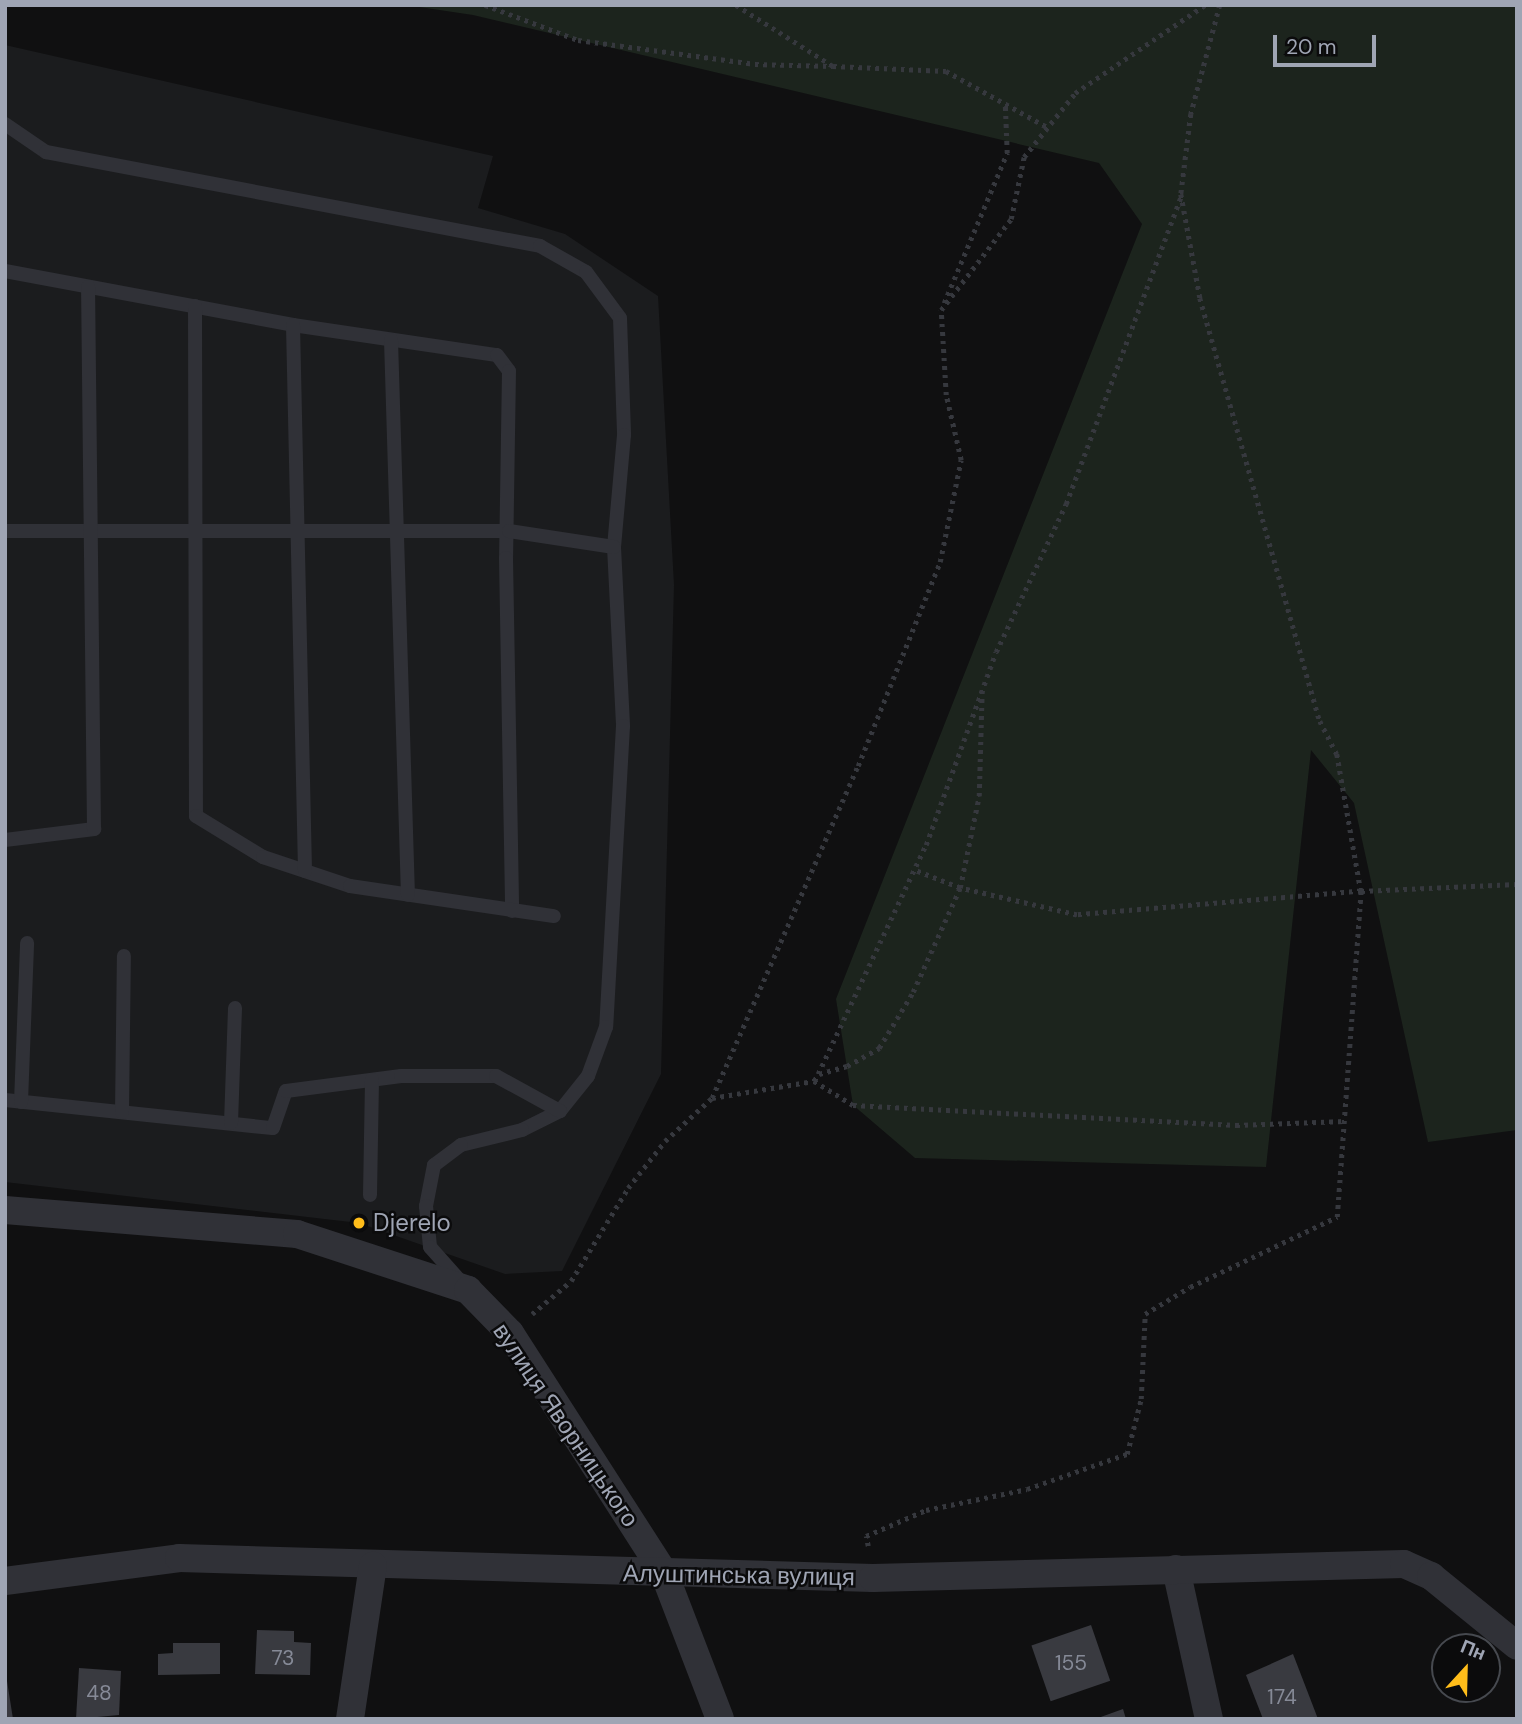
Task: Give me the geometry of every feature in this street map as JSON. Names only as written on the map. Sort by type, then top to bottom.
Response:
[{"type":"street","name":"вулиця Яворницького","points":[[5,1210],[297,1234],[468,1290],[510,1333],[664,1573],[720,1719]]},
{"type":"street","name":"Алуштинська вулиця","points":[[5,1581],[179,1558],[373,1566],[873,1578],[1404,1564],[1431,1576],[1517,1646]]},
{"type":"street","points":[[350,1719],[373,1566]]},
{"type":"street","points":[[1176,1569],[1209,1719]]},
{"type":"lane","points":[[5,124],[46,152],[540,246],[586,272],[620,318],[624,436],[614,547],[623,726],[606,1027],[588,1076],[560,1111],[522,1130],[461,1144],[434,1165],[426,1206],[430,1247],[468,1290]]},
{"type":"lane","points":[[5,271],[293,325],[497,355],[509,371],[512,911]]},
{"type":"lane","points":[[5,840],[94,829],[88,287]]},
{"type":"lane","points":[[195,306],[196,816],[263,857],[350,886],[554,916]]},
{"type":"lane","points":[[293,325],[300,529],[306,871]]},
{"type":"lane","points":[[391,340],[408,895]]},
{"type":"lane","points":[[5,531],[509,531],[614,547]]},
{"type":"lane","points":[[21,1102],[27,943]]},
{"type":"lane","points":[[122,1112],[124,956]]},
{"type":"lane","points":[[231,1123],[236,1008]]},
{"type":"lane","points":[[5,1100],[273,1128],[286,1091],[372,1080],[496,1076],[560,1111]]},
{"type":"lane","points":[[370,1195],[372,1080]]},
{"type":"path","points":[[485,5],[578,40],[755,64],[946,71],[1047,127]]},
{"type":"path","points":[[736,5],[833,65]]},
{"type":"path","points":[[941,310],[1011,219],[1024,157],[1075,93],[1205,5]]},
{"type":"path","points":[[814,1081],[915,870],[982,690],[1066,504],[1181,194],[1191,114],[1220,5]]},
{"type":"path","points":[[510,1333],[571,1281],[628,1188],[665,1141],[712,1098],[858,766],[940,562],[961,460],[946,395],[941,310],[1007,153],[1005,103]]},
{"type":"path","points":[[873,1578],[866,1536],[926,1510],[1027,1489],[1127,1454],[1141,1399],[1145,1314],[1191,1287],[1337,1217],[1361,891],[1337,754],[1320,721],[1200,298],[1181,194]]},
{"type":"path","points":[[818,1074],[847,1066],[879,1048],[913,992],[960,888],[979,796],[982,690]]},
{"type":"path","points":[[915,870],[960,888],[1077,915],[1361,891],[1517,884]]},
{"type":"path","points":[[712,1098],[814,1081],[853,1105],[1236,1125],[1345,1121]]},
{"type":"shaded area","points":[[406,5],[1517,5],[1517,1130],[1428,1142],[1354,803],[1311,750],[1266,1167],[915,1158],[853,1105],[836,999],[1142,224],[1099,163],[473,15]]},
{"type":"shaded area","points":[[5,45],[493,156],[478,208],[565,234],[658,296],[674,585],[661,1074],[562,1271],[505,1274],[359,1223],[5,1182]]},
{"type":"building","points":[[1091,1625],[1110,1681],[1051,1701],[1031,1646]]},
{"type":"building","points":[[257,1630],[294,1631],[294,1642],[311,1643],[310,1675],[255,1674]]},
{"type":"building","points":[[173,1643],[220,1643],[220,1674],[158,1675],[158,1654],[173,1653]]},
{"type":"building","points":[[1293,1654],[1318,1719],[1263,1719],[1246,1675]]},
{"type":"building","points":[[79,1668],[121,1671],[119,1715],[76,1719]]},
{"type":"building","points":[[7,1681],[13,1719],[5,1719]]},
{"type":"building","points":[[1123,1709],[1126,1719],[1098,1719],[1098,1718]]},
{"type":"place","name":"Djerelo","points":[[359,1223]]}]
